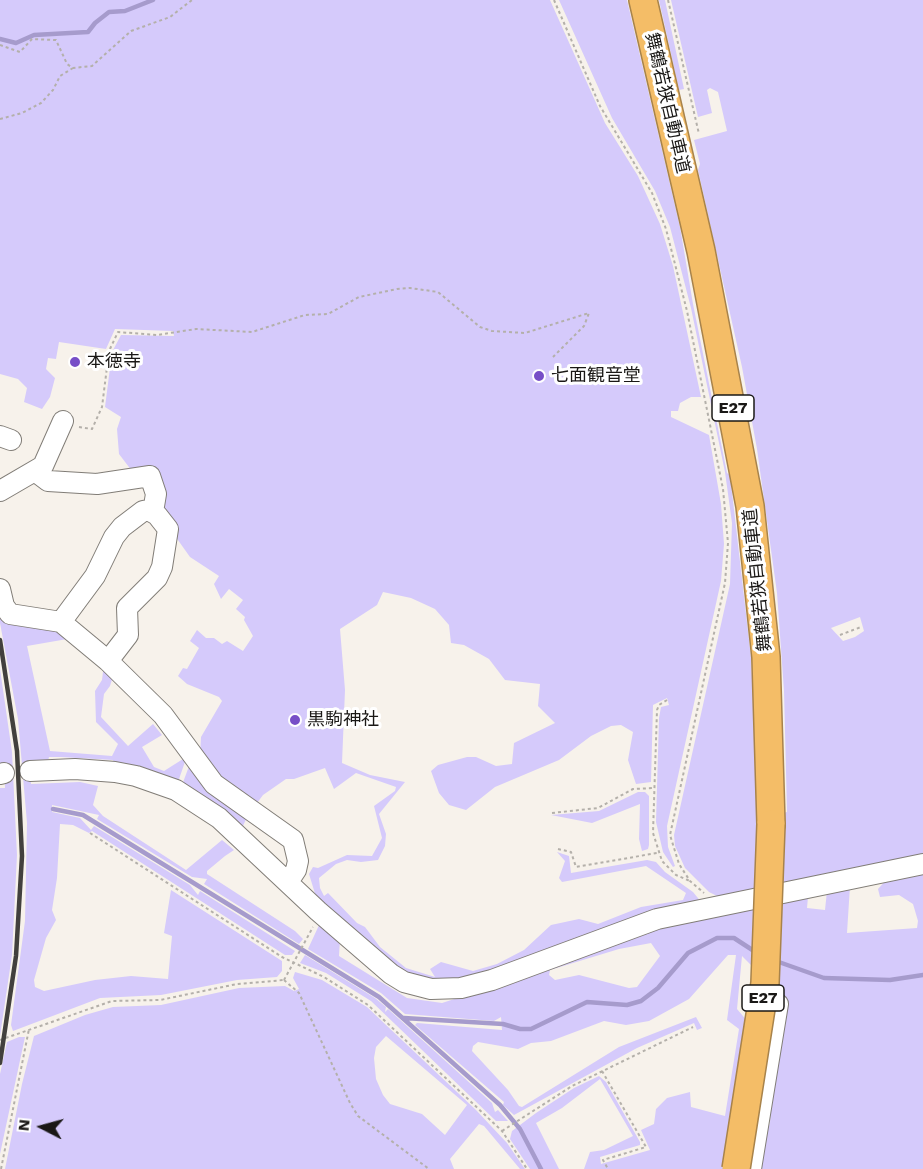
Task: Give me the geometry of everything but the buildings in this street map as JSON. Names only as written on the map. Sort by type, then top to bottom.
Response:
[{"type":"highway","name":"舞鶴若狭自動車道","points":[[643,0],[701,251],[750,506],[766,657],[771,824],[765,983],[736,1169]]},
{"type":"street","points":[[0,491],[43,466],[63,421]]},
{"type":"street","points":[[36,472],[48,480],[97,484],[150,476],[156,494],[153,512]]},
{"type":"street","points":[[61,622],[95,576],[114,537],[122,527],[143,511],[153,512],[168,529],[165,556],[157,578],[127,608],[128,635],[108,661]]},
{"type":"street","points":[[0,589],[4,606],[10,614],[61,622],[108,661],[163,715],[214,784],[293,840],[298,861],[296,870],[288,882]]},
{"type":"street","points":[[30,771],[75,769],[115,772],[136,776],[176,790],[219,818],[318,911],[391,974],[417,986],[446,989],[492,981],[657,919],[923,864]]},
{"type":"street","points":[[751,1169],[778,1004]]},
{"type":"path","points":[[0,119],[22,113],[41,103],[53,90],[60,76],[73,68],[92,66],[99,62],[131,31],[170,17],[192,0]]},
{"type":"path","points":[[554,0],[600,106],[652,194],[668,236],[697,356],[723,489],[728,543],[725,583],[670,835],[674,855],[690,881],[715,907]]},
{"type":"path","points":[[668,0],[699,134]]},
{"type":"path","points":[[0,45],[20,52],[32,39],[56,40],[67,64],[73,68]]},
{"type":"path","points":[[63,421],[92,429],[102,407],[109,351],[118,332],[157,334],[196,329],[252,332],[305,315],[328,314],[359,297],[397,289],[410,288],[438,292],[480,327],[492,331],[525,333],[589,313],[584,326],[554,357]]},
{"type":"path","points":[[840,634],[861,627]]},
{"type":"path","points":[[667,700],[659,705],[657,710],[653,833],[657,853],[668,869],[690,881]]},
{"type":"path","points":[[552,813],[598,808],[633,789],[654,788]]},
{"type":"path","points":[[90,833],[293,963],[324,977],[368,1005],[502,1131],[527,1169]]},
{"type":"path","points":[[558,849],[571,852],[576,867],[657,853]]},
{"type":"path","points":[[284,980],[306,943]]},
{"type":"path","points":[[0,1040],[112,1001],[160,1000],[237,984],[284,980],[299,993],[358,1116],[429,1169]]},
{"type":"path","points":[[502,1131],[520,1118],[602,1071],[693,1027]]},
{"type":"path","points":[[1,1169],[29,1029]]},
{"type":"path","points":[[602,1071],[646,1147],[603,1160],[608,1169]]},
{"type":"shaded area","points":[[0,0],[550,0],[605,123],[638,176],[660,224],[673,266],[701,397],[691,397],[680,403],[678,411],[671,411],[671,417],[709,435],[721,504],[724,544],[721,581],[667,826],[668,847],[675,866],[673,867],[663,852],[656,822],[659,718],[661,707],[669,705],[667,698],[653,705],[651,782],[636,784],[628,760],[633,732],[621,725],[611,726],[591,736],[559,760],[495,787],[466,810],[449,805],[439,793],[431,771],[438,765],[467,757],[476,757],[496,766],[512,764],[514,743],[555,723],[538,706],[540,684],[505,680],[489,659],[464,645],[451,643],[449,625],[435,609],[411,598],[383,592],[377,605],[340,629],[345,690],[342,763],[370,775],[405,782],[379,814],[386,834],[385,846],[378,860],[361,862],[347,860],[336,864],[319,878],[320,888],[324,896],[328,893],[357,923],[365,927],[380,947],[406,968],[435,977],[430,969],[441,962],[473,971],[497,964],[524,950],[551,925],[579,919],[598,924],[641,907],[683,900],[686,893],[646,866],[562,882],[559,878],[565,861],[557,852],[569,856],[571,873],[647,860],[656,862],[665,872],[693,892],[702,903],[490,974],[446,983],[405,976],[317,900],[309,874],[313,867],[318,868],[347,855],[372,856],[382,838],[374,806],[395,791],[396,787],[356,773],[334,789],[325,768],[294,779],[286,779],[263,795],[254,807],[200,757],[201,737],[222,701],[219,697],[187,684],[178,676],[183,668],[187,669],[199,648],[190,641],[197,630],[206,638],[214,638],[222,644],[227,641],[243,651],[253,636],[244,620],[245,617],[236,609],[243,600],[229,589],[221,599],[214,584],[219,576],[190,557],[158,512],[158,494],[135,475],[119,454],[117,429],[121,417],[105,407],[112,352],[121,335],[174,336],[173,331],[115,329],[106,349],[59,342],[56,359],[48,358],[46,369],[55,378],[50,397],[42,409],[24,402],[27,388],[18,379],[0,374]]},
{"type":"shaded area","points":[[559,0],[627,0],[680,227],[727,473],[730,475],[751,657],[759,812],[759,889],[723,899],[709,892],[685,868],[675,846],[674,835],[730,584],[732,523],[725,472],[691,308],[670,227],[655,191],[612,118]]},
{"type":"shaded area","points":[[659,0],[665,0],[684,89],[679,90]]},
{"type":"shaded area","points":[[671,0],[923,0],[923,856],[783,884],[783,813],[787,812],[784,691],[777,593],[757,449],[742,367],[698,170],[700,164],[694,140],[727,131],[718,92],[710,88],[707,90],[712,113],[698,117]],"holes":[[[860,617],[864,631],[843,641],[831,628]]]},
{"type":"shaded area","points":[[0,606],[59,626],[73,638],[27,646],[50,751],[112,756],[118,744],[96,722],[95,691],[102,680],[104,664],[114,673],[110,686],[104,694],[101,717],[128,746],[153,724],[162,735],[142,747],[154,767],[164,771],[183,759],[167,730],[187,756],[178,782],[144,769],[114,763],[113,760],[49,757],[48,761],[29,761],[31,784],[80,782],[98,786],[93,805],[103,816],[186,870],[222,840],[234,850],[207,871],[207,874],[295,931],[303,939],[299,944],[204,884],[207,879],[192,877],[97,819],[99,815],[52,805],[52,812],[80,818],[91,830],[94,826],[190,885],[198,895],[200,891],[295,951],[292,955],[285,955],[92,831],[89,833],[73,825],[60,824],[57,878],[52,910],[56,920],[46,938],[34,980],[35,987],[44,991],[95,980],[131,976],[168,979],[172,936],[164,933],[171,890],[282,961],[282,971],[277,977],[237,980],[161,995],[100,998],[13,1031],[11,1025],[25,921],[27,823],[18,719],[0,623]]},
{"type":"shaded area","points":[[0,669],[12,752],[17,855],[12,955],[0,1036],[0,788],[5,788],[4,763],[0,763]]},
{"type":"shaded area","points":[[191,761],[248,815],[242,828],[182,785]]},
{"type":"shaded area","points":[[638,792],[645,792],[649,796],[649,845],[648,849],[642,851],[639,839],[640,804],[592,823],[551,815],[599,811]]},
{"type":"shaded area","points":[[923,871],[923,1169],[754,1169],[770,1123],[773,1064],[786,1023],[786,1012],[776,999],[783,898],[808,897],[807,908],[825,910],[827,891],[850,886],[847,933],[917,928],[918,921],[913,904],[899,895],[880,897],[878,889],[888,878]]},
{"type":"shaded area","points":[[758,903],[754,968],[742,956],[737,1009],[748,1022],[723,1169],[584,1169],[590,1152],[604,1150],[633,1136],[600,1079],[562,1108],[536,1123],[559,1169],[530,1169],[510,1139],[512,1131],[536,1113],[574,1088],[599,1076],[606,1082],[640,1142],[640,1145],[600,1157],[601,1164],[650,1150],[641,1130],[654,1124],[656,1109],[667,1098],[690,1092],[691,1107],[725,1116],[739,1029],[727,1020],[736,955],[728,955],[689,999],[649,1021],[626,1025],[604,1021],[551,1041],[531,1043],[518,1049],[478,1042],[473,1046],[472,1051],[522,1107],[619,1047],[696,1017],[702,1028],[697,1030],[694,1023],[637,1048],[514,1115],[503,1105],[504,1102],[415,1025],[417,1023],[502,1030],[501,1017],[494,1021],[405,1014],[381,993],[308,949],[320,923],[340,939],[339,956],[407,998],[442,1003],[498,985],[638,932]],"holes":[[[651,943],[660,956],[637,987],[629,988],[579,975],[555,980],[549,975],[550,970],[619,949]]]},
{"type":"shaded area","points":[[305,955],[375,998],[386,1007],[385,1012],[388,1009],[492,1103],[495,1112],[498,1110],[508,1121],[496,1121],[371,1001],[326,973],[300,963]]},
{"type":"shaded area","points":[[295,972],[322,980],[367,1007],[476,1110],[507,1143],[525,1169],[520,1169],[484,1126],[479,1124],[450,1159],[454,1169],[5,1169],[34,1036],[85,1015],[113,1007],[161,1005],[239,988],[285,986],[294,991],[299,989],[293,978]],"holes":[[[386,1036],[467,1105],[445,1135],[422,1114],[390,1104],[376,1079],[374,1058],[376,1047]]]},
{"type":"shaded area","points":[[25,1037],[0,1154],[0,1074],[7,1042]]},
{"type":"waterway","points":[[0,39],[16,43],[34,35],[88,32],[109,12],[125,11],[153,0]]},
{"type":"waterway","points":[[53,809],[83,815],[379,997],[500,1105],[520,1129],[541,1169]]},
{"type":"waterway","points":[[404,1018],[503,1024],[520,1029],[531,1029],[587,1002],[627,1005],[641,1001],[658,988],[688,953],[717,938],[734,938],[757,953]]},
{"type":"waterway","points":[[776,961],[824,978],[890,980],[923,975]]},
{"type":"railway","points":[[0,640],[17,751],[22,856],[16,956],[0,1063]]},
{"type":"place","name":"本徳寺","points":[[75,362]]},
{"type":"place","name":"七面観音堂","points":[[539,376]]},
{"type":"place","name":"黒駒神社","points":[[295,720]]}]
